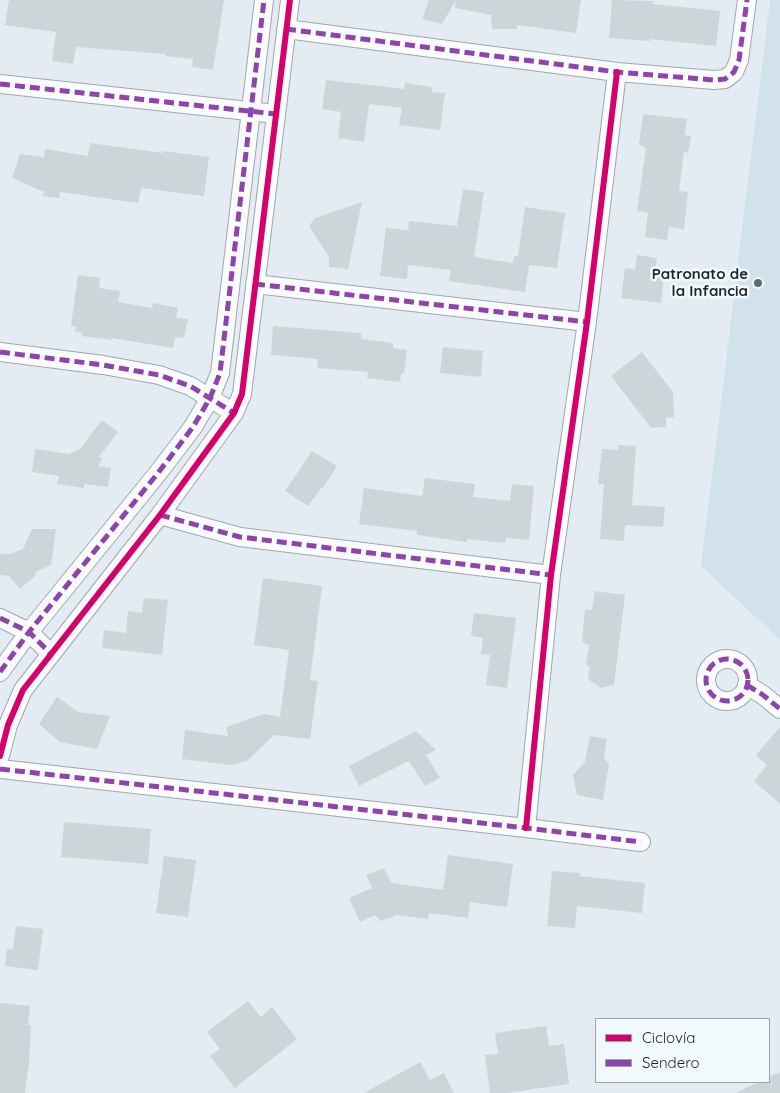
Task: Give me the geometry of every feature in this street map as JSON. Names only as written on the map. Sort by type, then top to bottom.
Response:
[{"type":"street","points":[[0,672],[29,632],[193,427],[210,398],[220,373],[264,0]]},
{"type":"street","points":[[0,756],[8,725],[22,690],[160,514],[234,413],[242,394],[290,0]]},
{"type":"street","points":[[286,29],[617,72],[714,80],[725,79],[734,72],[739,60],[746,0]]},
{"type":"street","points":[[526,828],[551,575],[587,322],[617,72]]},
{"type":"street","points":[[0,84],[276,114]]},
{"type":"street","points":[[255,284],[587,322]]},
{"type":"street","points":[[0,352],[103,365],[159,375],[190,386],[234,413]]},
{"type":"street","points":[[160,514],[240,537],[551,575]]},
{"type":"street","points":[[0,618],[29,632],[51,654]]},
{"type":"street","points":[[747,686],[763,694],[780,709]]},
{"type":"street","points":[[0,769],[642,842]]},
{"type":"shaded area","name":"Patronato de la Infancia","points":[[770,0],[780,0],[780,640],[701,566]]},
{"type":"building","points":[[9,0],[224,0],[213,70],[192,67],[193,59],[165,56],[165,54],[76,47],[73,64],[52,61],[56,32],[5,25]]},
{"type":"building","points":[[429,0],[456,0],[442,24],[422,19]]},
{"type":"building","points":[[456,0],[581,0],[576,33],[518,25],[517,29],[492,29],[491,15],[455,8]]},
{"type":"building","points":[[612,0],[653,1],[653,4],[720,11],[716,46],[650,39],[650,41],[609,38]]},
{"type":"building","points":[[326,80],[404,89],[405,83],[432,87],[432,92],[445,93],[440,130],[399,125],[402,108],[369,104],[364,142],[338,138],[341,112],[322,109]]},
{"type":"building","points":[[643,114],[687,119],[685,135],[691,136],[688,153],[684,152],[679,191],[688,192],[684,229],[669,227],[667,240],[645,237],[648,213],[637,211],[646,148],[639,144]]},
{"type":"building","points":[[90,143],[209,157],[204,196],[141,188],[138,203],[60,192],[59,198],[43,196],[44,192],[12,178],[20,154],[44,157],[45,149],[88,156]]},
{"type":"building","points":[[463,189],[484,192],[474,257],[513,263],[514,256],[518,256],[525,207],[565,213],[557,268],[529,265],[525,292],[449,281],[451,270],[408,265],[407,279],[380,276],[386,228],[408,230],[409,221],[457,226]]},
{"type":"building","points":[[362,202],[348,269],[329,267],[329,257],[309,226],[315,218]]},
{"type":"building","points":[[637,255],[657,258],[655,273],[664,275],[661,303],[621,298],[625,268],[635,269]]},
{"type":"building","points":[[78,275],[100,278],[99,288],[120,291],[118,302],[152,308],[153,303],[178,308],[176,318],[188,319],[184,338],[175,337],[173,348],[112,338],[112,340],[82,336],[82,333],[75,332],[76,326],[71,326]]},
{"type":"building","points":[[273,326],[362,333],[361,339],[393,343],[393,348],[407,350],[404,374],[401,373],[400,382],[367,378],[368,372],[317,368],[318,359],[271,355]]},
{"type":"building","points":[[443,347],[483,351],[481,377],[440,373]]},
{"type":"building","points":[[642,352],[673,392],[674,417],[666,418],[666,427],[651,428],[611,376]]},
{"type":"building","points":[[102,420],[118,432],[99,457],[103,458],[98,466],[111,468],[108,487],[84,484],[84,488],[57,484],[59,476],[32,472],[35,449],[69,454],[80,449]]},
{"type":"building","points":[[618,445],[636,446],[632,505],[665,507],[663,527],[625,525],[624,541],[600,539],[604,484],[598,484],[602,449],[618,450]]},
{"type":"building","points":[[312,451],[337,466],[323,488],[308,506],[285,491]]},
{"type":"building","points":[[425,478],[475,484],[473,497],[510,501],[512,484],[534,486],[529,540],[506,538],[505,543],[467,539],[467,542],[417,535],[417,531],[359,524],[364,488],[422,496]]},
{"type":"building","points":[[32,529],[56,529],[51,565],[36,572],[35,576],[20,589],[9,576],[0,575],[0,554],[10,554],[23,549]]},
{"type":"building","points":[[263,578],[322,586],[310,680],[318,681],[310,739],[274,735],[247,761],[231,765],[182,759],[185,730],[228,736],[226,727],[264,714],[280,717],[289,650],[254,645]]},
{"type":"building","points":[[595,591],[625,595],[614,685],[601,688],[588,679],[590,667],[586,665],[589,645],[582,642],[585,609],[592,610]]},
{"type":"building","points":[[144,598],[168,600],[162,655],[102,648],[104,630],[126,633],[128,611],[142,613]]},
{"type":"building","points":[[474,613],[516,618],[507,688],[486,685],[490,655],[481,654],[483,638],[471,636]]},
{"type":"building","points":[[57,697],[78,712],[110,716],[97,749],[60,742],[39,724]]},
{"type":"building","points":[[780,727],[780,804],[754,781],[767,765],[756,755]]},
{"type":"building","points":[[416,731],[436,750],[426,755],[440,778],[425,786],[409,761],[359,786],[349,766]]},
{"type":"building","points":[[590,736],[607,739],[604,758],[609,764],[603,800],[577,795],[573,775],[585,762]]},
{"type":"building","points":[[64,822],[151,829],[148,864],[61,857]]},
{"type":"building","points":[[448,855],[513,864],[507,907],[470,902],[468,918],[429,913],[428,919],[396,915],[381,921],[375,915],[360,922],[349,898],[372,888],[366,875],[384,868],[391,883],[443,890]]},
{"type":"building","points":[[164,856],[196,860],[188,917],[156,913]]},
{"type":"building","points":[[552,871],[580,873],[579,876],[645,883],[642,913],[577,906],[575,928],[547,926]]},
{"type":"building","points":[[16,926],[43,929],[38,970],[5,966],[7,949],[13,950]]},
{"type":"building","points":[[248,1001],[261,1017],[272,1007],[297,1039],[235,1088],[210,1056],[220,1049],[207,1032]]},
{"type":"building","points":[[0,1003],[30,1006],[28,1025],[31,1025],[29,1063],[25,1093],[0,1093]]},
{"type":"building","points":[[546,1026],[549,1046],[564,1044],[569,1084],[507,1093],[490,1093],[485,1055],[498,1054],[495,1033]]},
{"type":"building","points":[[420,1062],[430,1080],[444,1073],[454,1093],[364,1093]]},
{"type":"building","points":[[780,1072],[780,1093],[735,1093],[757,1083],[770,1083],[770,1077]]},
{"type":"marked path","points":[[0,672],[29,632],[193,427],[210,398],[220,373],[264,0]]},
{"type":"marked path","points":[[286,29],[617,72],[714,80],[725,79],[734,72],[739,60],[747,0]]},
{"type":"marked path","points":[[0,84],[276,114]]},
{"type":"marked path","points":[[255,284],[587,322]]},
{"type":"marked path","points":[[0,352],[103,365],[159,375],[190,386],[234,413]]},
{"type":"marked path","points":[[160,515],[240,537],[551,575]]},
{"type":"marked path","points":[[0,618],[29,632],[51,654]]},
{"type":"marked path","points":[[727,659],[742,665],[748,680],[742,695],[727,701],[712,695],[706,680],[712,665],[727,659]]},
{"type":"marked path","points":[[747,685],[780,709]]},
{"type":"marked path","points":[[0,769],[641,842]]},
{"type":"cycle path","points":[[0,756],[8,725],[23,690],[160,515],[234,413],[242,394],[290,0]]},
{"type":"cycle path","points":[[526,828],[551,575],[587,322],[617,72]]},
{"type":"place","name":"Patronato de la Infancia","points":[[758,283]]}]
